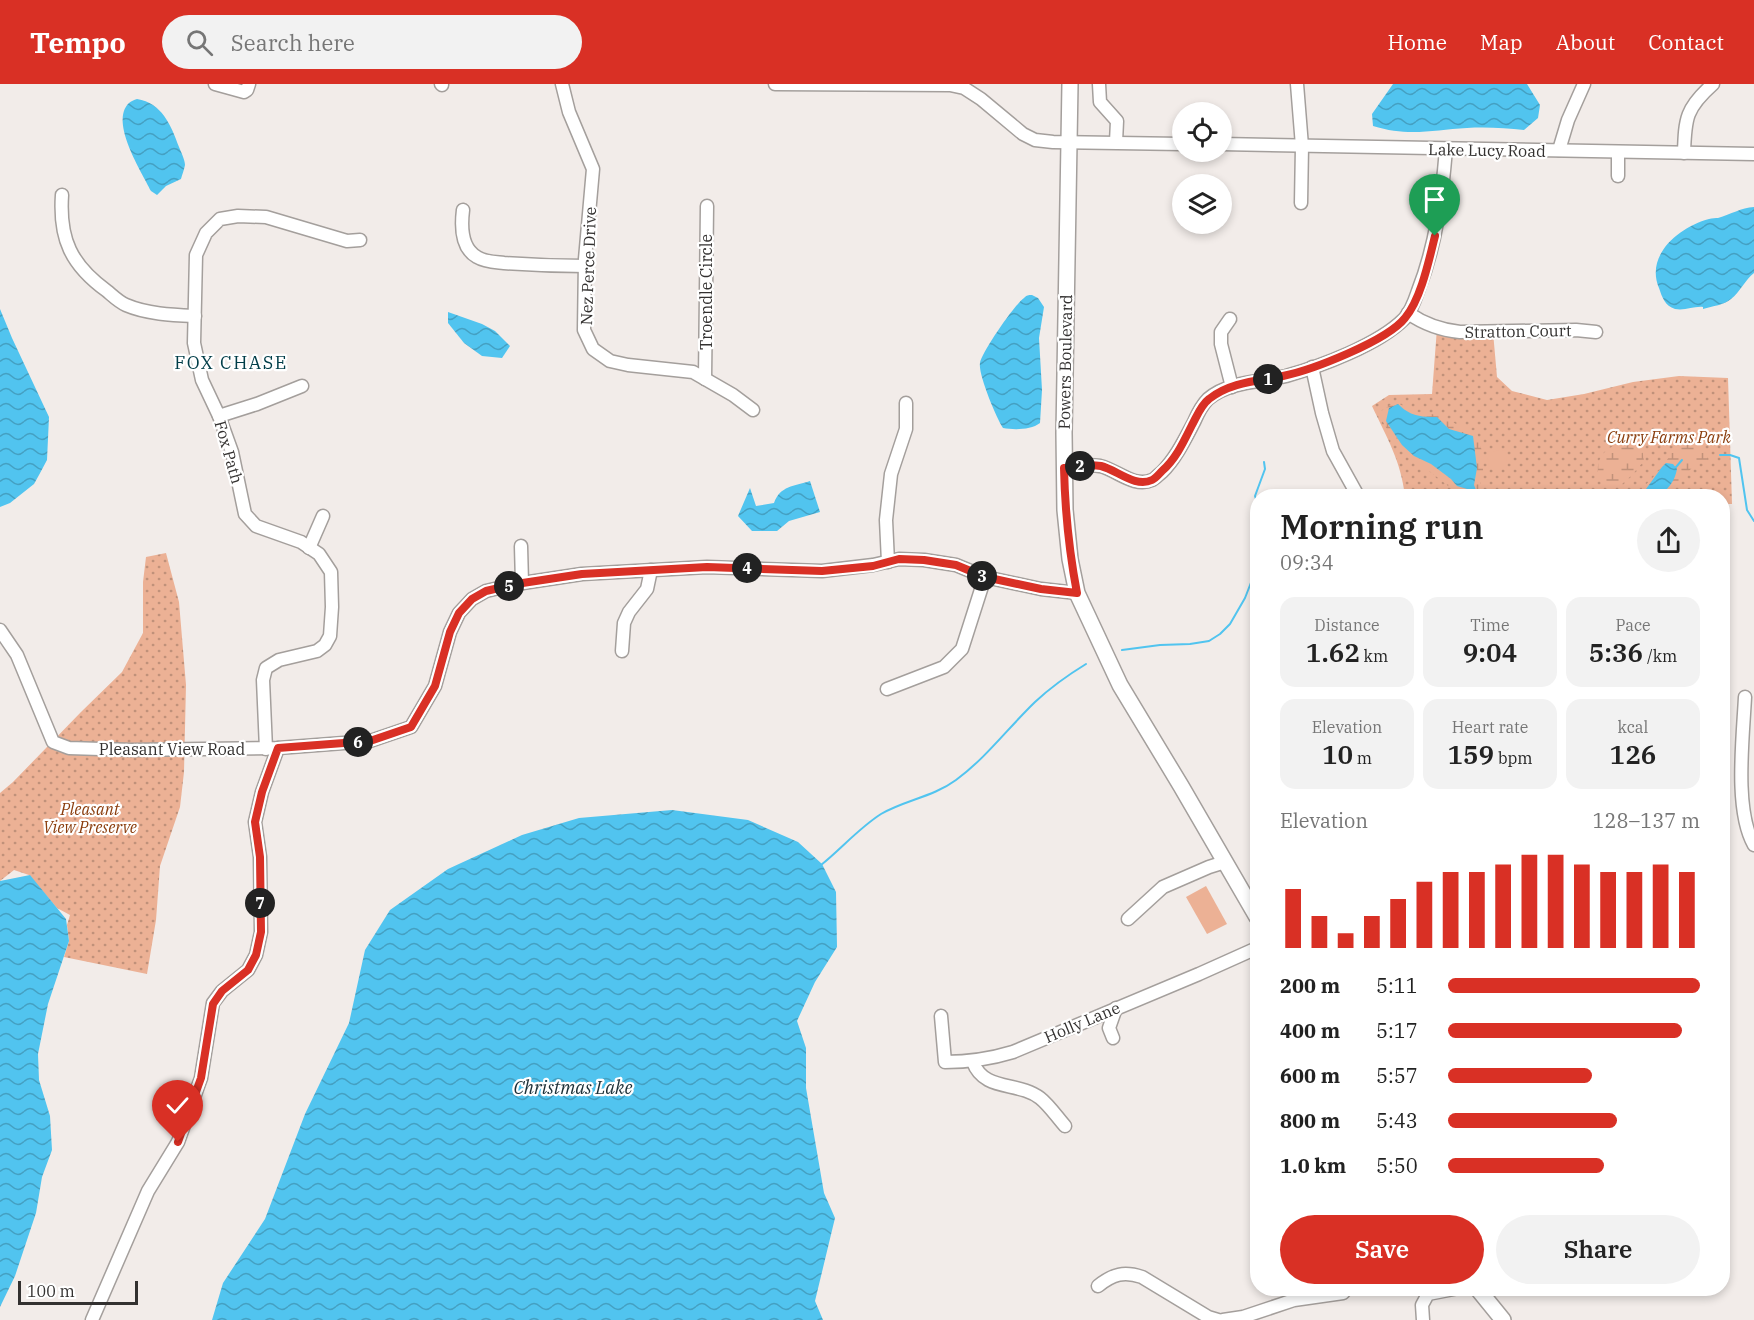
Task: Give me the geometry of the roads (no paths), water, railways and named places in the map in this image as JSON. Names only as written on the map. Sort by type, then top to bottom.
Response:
[{"type":"main road","name":"Powers Boulevard","points":[[1070,84],[1064,468],[1070,559],[1077,593],[1120,684],[1250,905]]},
{"type":"main road","points":[[1484,1296],[1503,1320]]},
{"type":"street","points":[[215,84],[247,88]]},
{"type":"street","name":"Nez Perce Drive","points":[[562,84],[569,112],[592,169],[585,266],[584,330],[593,348],[610,361],[693,372],[733,395],[753,410]]},
{"type":"street","points":[[775,84],[950,85],[964,88],[1035,140],[1172,144]]},
{"type":"street","points":[[1099,84],[1100,102],[1117,121],[1116,142]]},
{"type":"street","points":[[1297,84],[1302,146],[1301,203]]},
{"type":"street","points":[[1559,150],[1568,120],[1584,84]]},
{"type":"street","points":[[1684,153],[1685,124],[1690,109],[1713,84]]},
{"type":"street","name":"Lake Lucy Road","points":[[1232,144],[1754,154]]},
{"type":"street","points":[[1064,468],[1084,465],[1099,466],[1129,479],[1144,482],[1152,480],[1166,468],[1181,447],[1208,399],[1241,384],[1286,375],[1335,359],[1379,338],[1405,318],[1425,273],[1435,236],[1442,198],[1446,149]]},
{"type":"street","points":[[1618,152],[1618,176]]},
{"type":"street","points":[[62,195],[63,227],[69,250],[80,269],[124,304],[162,314],[195,316]]},
{"type":"street","name":"Troendle Circle","points":[[705,379],[706,206]]},
{"type":"street","points":[[463,210],[461,225],[466,245],[471,253],[484,261],[585,266]]},
{"type":"street","name":"Fox Path","points":[[272,748],[263,680],[266,668],[279,660],[316,651],[326,645],[330,636],[332,607],[331,572],[319,554],[301,542],[256,526],[245,514],[232,452],[219,416],[202,380],[194,343],[196,255],[206,233],[220,219],[238,216],[266,217],[347,241],[360,240]]},
{"type":"street","name":"Stratton Court","points":[[1408,313],[1444,331],[1576,330],[1596,332]]},
{"type":"street","points":[[1230,320],[1221,332],[1221,344],[1232,387]]},
{"type":"street","points":[[1312,367],[1333,451],[1354,489]]},
{"type":"street","points":[[219,416],[302,386]]},
{"type":"street","points":[[888,562],[886,520],[891,474],[906,429],[906,403]]},
{"type":"street","points":[[309,548],[323,516]]},
{"type":"street","points":[[521,546],[522,583]]},
{"type":"street","name":"Pleasant View Road","points":[[0,630],[17,655],[53,742],[69,748],[132,750],[272,748],[370,741],[411,727],[435,686],[450,632],[459,613],[472,599],[486,591],[522,583],[582,574],[707,567],[822,571],[873,566],[899,559],[956,565],[985,577],[1041,589],[1077,593]]},
{"type":"street","points":[[621,651],[624,623],[629,612],[647,588],[651,570]]},
{"type":"street","points":[[887,689],[944,667],[962,649],[985,577]]},
{"type":"street","points":[[1745,697],[1742,788],[1744,816],[1754,845]]},
{"type":"street","points":[[92,1320],[148,1191],[178,1142],[201,1078],[213,1004],[222,991],[248,970],[256,955],[261,932],[260,857],[255,822],[272,748]]},
{"type":"street","points":[[1128,919],[1163,887],[1225,862]]},
{"type":"street","name":"Holly Lane","points":[[941,1016],[945,1062],[973,1062],[1013,1052],[1250,951]]},
{"type":"street","points":[[1113,1038],[1109,1028],[1116,1008]]},
{"type":"street","points":[[973,1062],[976,1070],[987,1081],[1030,1092],[1039,1097],[1065,1126]]},
{"type":"street","points":[[1098,1286],[1118,1274],[1142,1277],[1211,1319]]},
{"type":"street","points":[[1223,1320],[1243,1317],[1293,1300],[1322,1296]]},
{"type":"street","points":[[1423,1320],[1422,1305],[1427,1296]]},
{"type":"water","points":[[1393,84],[1527,84],[1540,105],[1538,118],[1524,130],[1474,128],[1409,132],[1373,126],[1372,114]]},
{"type":"water","points":[[137,99],[153,105],[164,116],[173,131],[185,163],[181,179],[166,186],[157,195],[151,191],[125,134],[124,111],[129,103]]},
{"type":"water","points":[[1754,207],[1754,273],[1737,293],[1725,303],[1703,309],[1700,307],[1675,309],[1669,306],[1661,295],[1656,276],[1657,264],[1668,244],[1676,236],[1698,223]]},
{"type":"water","points":[[1032,295],[1038,298],[1044,307],[1039,338],[1042,390],[1040,423],[1022,429],[1003,428],[992,406],[980,363],[992,339],[1014,309],[1026,296]]},
{"type":"water","points":[[0,309],[49,417],[47,460],[39,475],[34,484],[10,503],[0,507]]},
{"type":"water","points":[[448,312],[495,331],[510,346],[502,358],[482,356],[464,343],[448,323]]},
{"type":"water","points":[[1398,404],[1420,416],[1437,417],[1449,429],[1473,436],[1477,468],[1474,485],[1476,489],[1457,486],[1431,464],[1414,456],[1402,445],[1386,421],[1389,408]]},
{"type":"water","points":[[1666,463],[1673,464],[1677,469],[1668,488],[1646,489]]},
{"type":"water","points":[[810,481],[820,512],[789,521],[777,531],[752,531],[738,516],[750,488],[756,506],[774,503],[784,490]]},
{"type":"water","name":"Christmas Lake","points":[[672,810],[748,820],[798,842],[822,864],[836,892],[837,947],[815,982],[797,1021],[806,1048],[806,1088],[824,1193],[835,1218],[815,1301],[823,1320],[212,1320],[223,1283],[265,1219],[305,1114],[349,1023],[365,950],[390,910],[448,869],[522,835],[579,818]]},
{"type":"water","points":[[30,875],[66,919],[69,941],[48,1004],[38,1054],[39,1080],[50,1116],[52,1150],[42,1177],[36,1213],[15,1276],[0,1307],[0,881]]},
{"type":"waterway","points":[[1720,455],[1739,458],[1747,510],[1754,521]]},
{"type":"waterway","points":[[1676,467],[1682,460]]},
{"type":"waterway","points":[[1258,489],[1265,469],[1264,462]]},
{"type":"waterway","points":[[1122,650],[1209,641],[1230,624],[1250,585]]},
{"type":"waterway","points":[[821,865],[881,814],[938,791],[956,780],[1041,697],[1086,664]]},
{"type":"district","name":"FOX CHASE","points":[[231,362]]},
{"type":"park label","name":"Curry Farms Park","points":[[1669,437]]},
{"type":"park label","name":"Pleasant View Preserve","points":[[90,818]]}]
